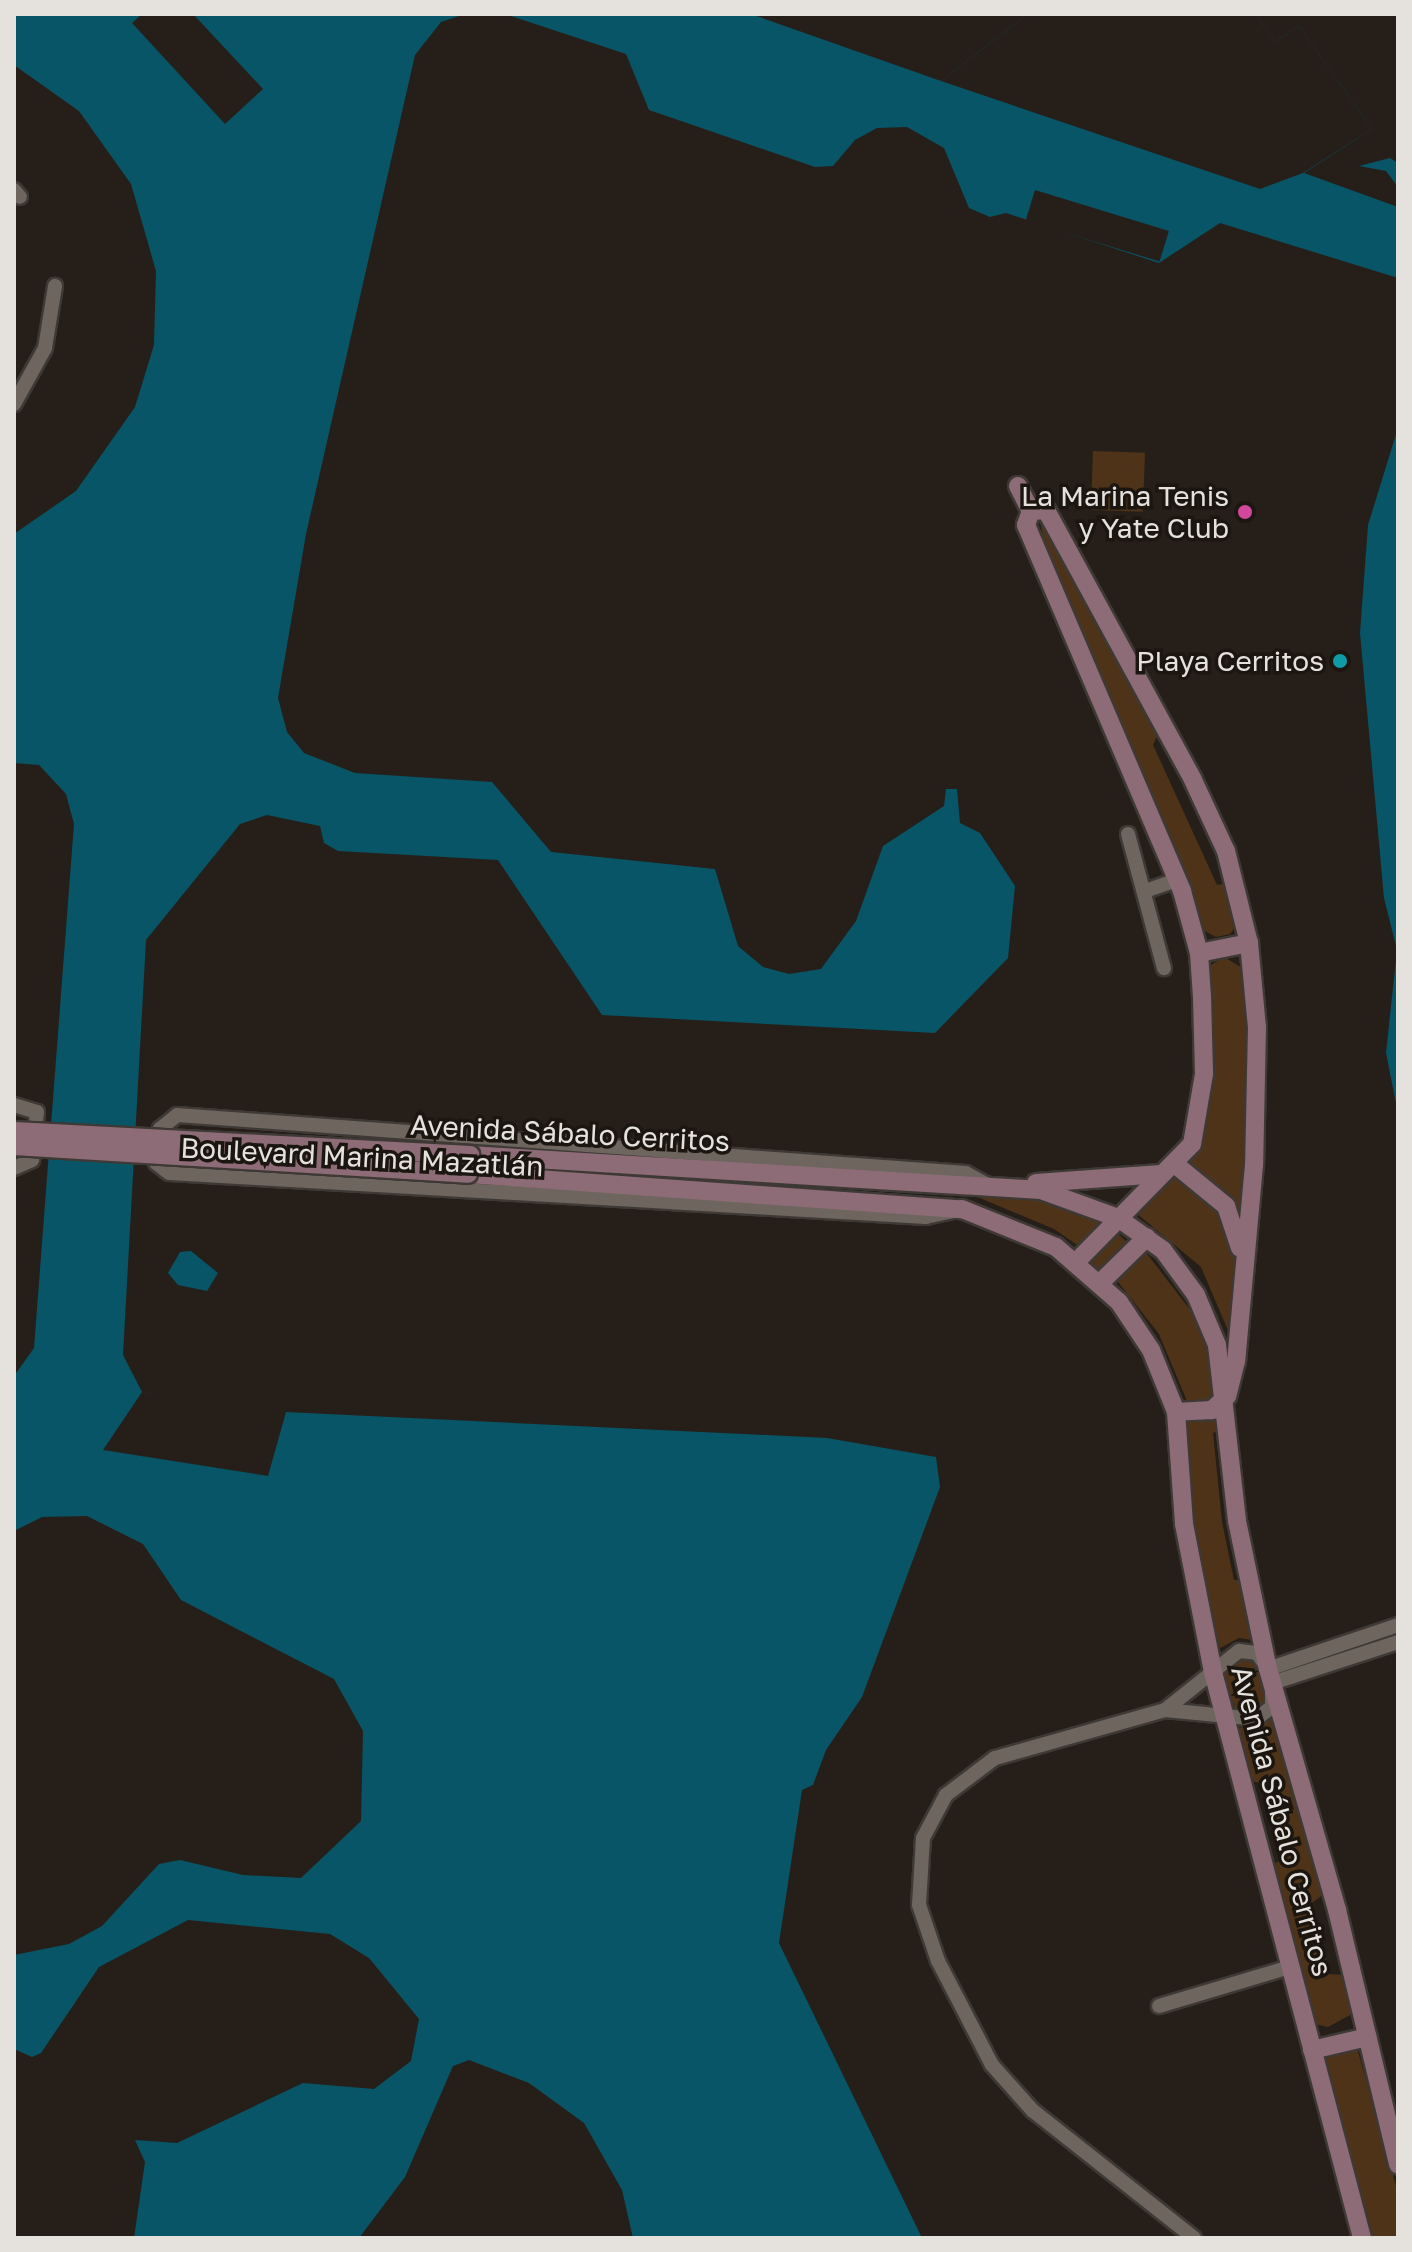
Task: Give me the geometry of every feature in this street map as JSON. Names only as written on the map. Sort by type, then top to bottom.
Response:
[{"type":"main road","name":"Avenida Sábalo Cerritos","points":[[1018,486],[1031,511],[1026,525],[1177,880],[1199,953],[1199,1120],[1171,1168],[1077,1261]]},
{"type":"main road","name":"Avenida Sábalo Cerritos","points":[[1031,511],[1046,510],[1193,780],[1226,851],[1249,943],[1257,1062],[1244,1287],[1227,1396],[1235,1508],[1270,1676],[1367,2037],[1398,2165]]},
{"type":"main road","points":[[1199,953],[1249,943]]},
{"type":"main road","name":"Avenida Sábalo Cerritos","points":[[14,1131],[470,1155],[626,1158],[988,1185],[1055,1193],[1118,1218],[1147,1237],[1196,1295],[1227,1396]]},
{"type":"main road","name":"Avenida Sábalo Cerritos","points":[[14,1146],[468,1174],[627,1191],[962,1209],[1030,1234],[1077,1261],[1101,1282],[1137,1326],[1176,1412],[1184,1524],[1213,1672],[1228,1719],[1362,2238]]},
{"type":"main road","points":[[1014,1188],[1144,1179],[1171,1168],[1211,1189],[1234,1217],[1244,1287]]},
{"type":"main road","points":[[1101,1282],[1147,1237]]},
{"type":"main road","points":[[1176,1412],[1200,1415],[1227,1396]]},
{"type":"main road","points":[[1312,2050],[1367,2037]]},
{"type":"street","points":[[14,404],[45,348],[55,286]]},
{"type":"street","points":[[1128,834],[1164,968]]},
{"type":"street","points":[[1145,891],[1177,880]]},
{"type":"street","points":[[14,1105],[37,1112],[32,1160],[14,1168]]},
{"type":"street","name":"Boulevard Marina Mazatlán","points":[[626,1158],[177,1115],[160,1129],[155,1158],[169,1173],[627,1191]]},
{"type":"street","points":[[1270,1676],[1398,1625]]},
{"type":"street","points":[[1270,1676],[1398,1642]]},
{"type":"street","points":[[1165,1710],[1244,1649],[1270,1676],[1268,1713],[1228,1719],[1165,1710],[1021,1748],[967,1775],[929,1824],[917,1888],[942,1971],[1001,2077],[1178,2233],[1194,2238]]},
{"type":"street","points":[[1159,2006],[1290,1967]]},
{"type":"shaded area","points":[[1093,451],[1145,453],[1143,512],[1091,510]]},
{"type":"shaded area","points":[[1039,515],[1160,729],[1153,745],[1217,885],[1230,883],[1237,925],[1230,934],[1216,937],[1201,929],[1046,554]]},
{"type":"shaded area","points":[[1224,957],[1244,969],[1251,1063],[1242,1235],[1186,1166],[1201,1149],[1206,968]]},
{"type":"shaded area","points":[[1175,1173],[1230,1219],[1239,1281],[1230,1335],[1201,1267],[1135,1212]]},
{"type":"shaded area","points":[[961,1190],[1047,1196],[1109,1219],[1083,1249],[1054,1229]]},
{"type":"shaded area","points":[[1117,1233],[1127,1242],[1101,1271],[1088,1260]]},
{"type":"shaded area","points":[[1144,1250],[1201,1324],[1217,1369],[1217,1400],[1196,1407],[1187,1401],[1159,1334],[1115,1278]]},
{"type":"shaded area","points":[[1222,1411],[1220,1430],[1213,1433],[1222,1522],[1234,1580],[1245,1580],[1259,1641],[1239,1638],[1220,1648],[1187,1501],[1185,1418],[1206,1422]]},
{"type":"shaded area","points":[[1251,1655],[1268,1700],[1254,1716],[1235,1709],[1223,1673],[1230,1658]]},
{"type":"shaded area","points":[[1275,1716],[1324,1894],[1313,1902],[1329,1974],[1343,1975],[1351,2007],[1350,2015],[1328,2027],[1315,2024],[1273,1865],[1283,1858],[1266,1784],[1251,1781],[1239,1728]]},
{"type":"shaded area","points":[[1357,2048],[1398,2193],[1398,2238],[1367,2238],[1322,2059]]},
{"type":"water","points":[[14,14],[465,14],[441,22],[415,55],[306,534],[278,698],[287,732],[304,753],[355,773],[492,782],[551,852],[715,869],[738,946],[763,967],[789,974],[821,969],[856,921],[883,846],[944,806],[946,789],[957,789],[960,823],[980,833],[1015,886],[1008,958],[935,1033],[602,1015],[498,860],[338,851],[324,843],[320,826],[267,815],[240,824],[146,940],[123,1355],[142,1392],[245,1410],[827,1438],[936,1457],[940,1487],[862,1697],[826,1750],[813,1785],[802,1790],[779,1943],[922,2238],[633,2238],[622,2190],[584,2123],[529,2083],[469,2060],[453,2066],[405,2177],[359,2238],[134,2238],[145,2162],[135,2140],[177,2143],[303,2083],[374,2089],[411,2061],[419,2019],[369,1958],[330,1934],[188,1920],[99,1967],[41,2053],[32,2057],[14,2049],[14,1955],[69,1944],[102,1926],[159,1864],[180,1860],[243,1875],[301,1878],[361,1821],[363,1731],[334,1679],[181,1600],[143,1544],[87,1516],[42,1517],[14,1531],[14,1376],[34,1348],[74,824],[66,794],[39,765],[14,763],[14,534],[76,491],[135,407],[154,345],[156,271],[131,184],[79,111],[14,65]]},
{"type":"water","points":[[505,14],[751,14],[941,81],[1028,14],[1255,14],[1275,41],[1299,26],[1372,129],[1304,173],[1398,207],[1398,278],[1220,223],[1159,263],[1006,213],[990,217],[969,208],[944,148],[907,127],[877,128],[855,140],[833,166],[815,167],[649,110],[626,54]]},
{"type":"water","points":[[1390,158],[1398,163],[1398,187],[1386,171],[1359,166]]},
{"type":"water","points":[[1398,428],[1398,1113],[1386,1053],[1397,950],[1384,898],[1360,633],[1368,525]]},
{"type":"water","points":[[191,1251],[218,1273],[207,1291],[178,1285],[168,1273],[180,1252]]},
{"type":"pier","points":[[142,14],[193,14],[263,89],[225,124],[132,23]]},
{"type":"pier","points":[[1028,14],[1255,14],[1275,41],[1299,26],[1372,129],[1303,173],[1260,189],[941,81]]},
{"type":"pier","points":[[1035,190],[1169,231],[1160,262],[1026,221]]},
{"type":"pier","points":[[142,1392],[286,1412],[268,1476],[103,1450]]},
{"type":"place","name":"La Marina Tenis y Yate Club","points":[[1245,512]]},
{"type":"place","name":"Playa Cerritos","points":[[1340,661]]}]
